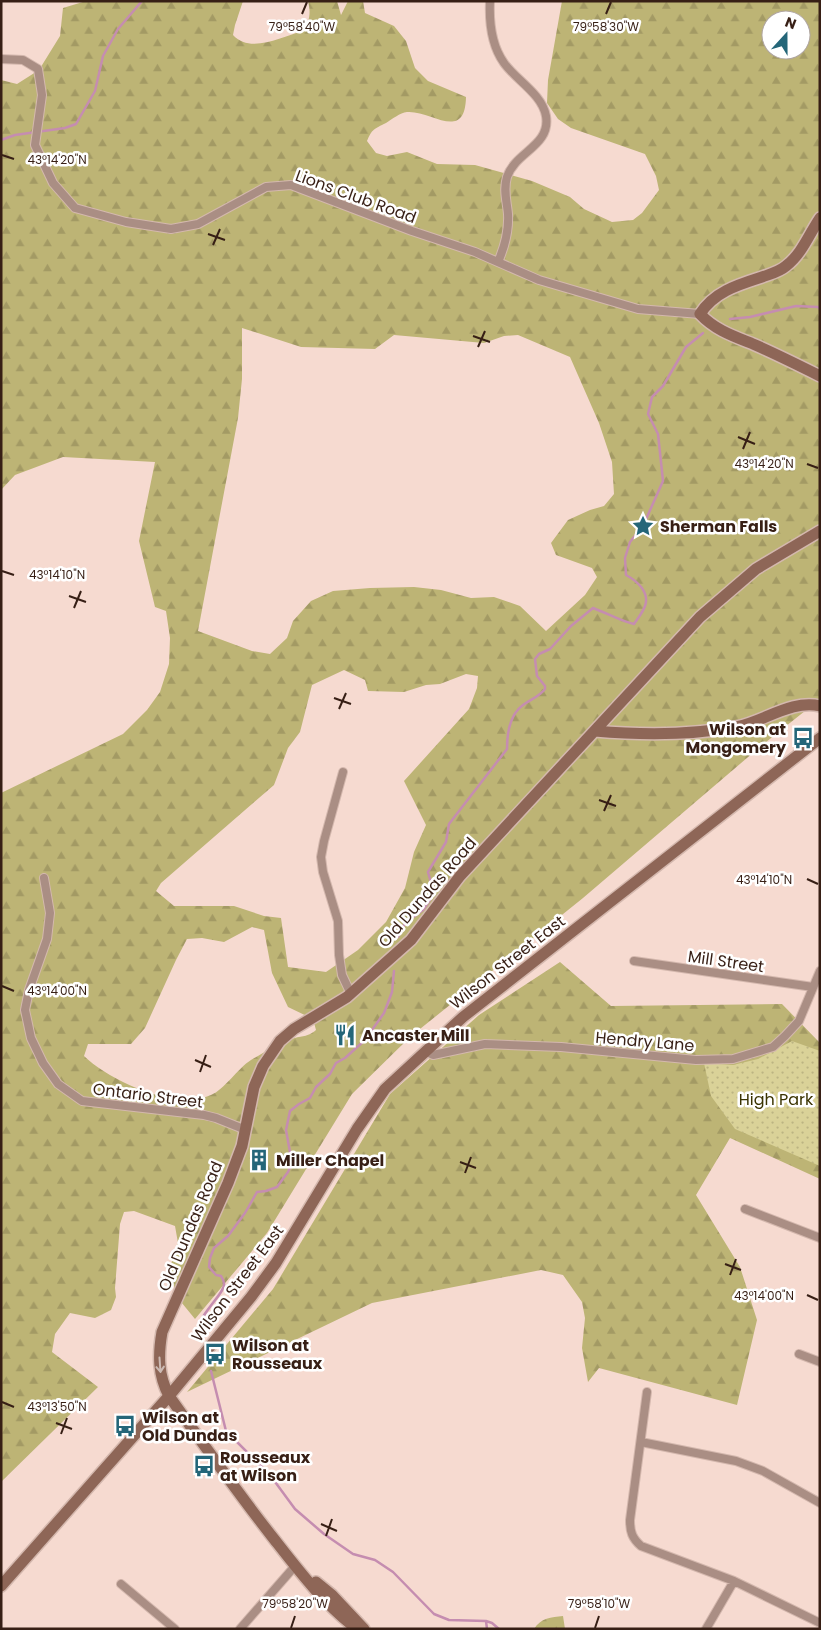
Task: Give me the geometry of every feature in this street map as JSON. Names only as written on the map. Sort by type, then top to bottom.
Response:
[{"type":"street","points":[[490,1],[492,40],[504,63],[537,98],[546,114],[546,130],[537,144],[515,163],[507,176],[505,194],[508,212],[508,231],[498,262]]},
{"type":"street","name":"Lions Club Road","points":[[1,59],[23,60],[38,69],[42,95],[35,145],[53,182],[75,208],[126,222],[171,229],[198,224],[266,187],[290,185],[498,262],[539,280],[638,309],[706,320]]},
{"type":"street","points":[[820,218],[795,258],[776,273],[735,286],[707,303],[706,320],[820,376]]},
{"type":"street","name":"Old Dundas Road","points":[[295,1566],[234,1489],[169,1396],[162,1383],[160,1371],[162,1332],[228,1183],[242,1146],[254,1087],[263,1066],[280,1041],[294,1029],[351,994],[411,940],[460,876],[711,607],[756,568],[820,531]]},
{"type":"street","points":[[595,731],[617,733],[692,732],[738,726],[795,707],[810,704],[820,706]]},
{"type":"street","name":"Wilson Street East","points":[[1,1586],[169,1396],[276,1264],[370,1108],[385,1089],[470,1011],[820,738]]},
{"type":"street","points":[[343,772],[321,858],[323,872],[338,921],[339,955],[342,975],[351,994]]},
{"type":"street","name":"Ontario Street","points":[[44,878],[50,913],[47,938],[29,990],[25,1010],[31,1038],[43,1063],[58,1084],[82,1101],[204,1115],[246,1130]]},
{"type":"street","name":"Mill Street","points":[[634,961],[813,987]]},
{"type":"street","name":"Hendry Lane","points":[[425,1051],[433,1055],[484,1044],[571,1048],[696,1060],[733,1059],[773,1047],[785,1036],[798,1021],[820,971]]},
{"type":"street","points":[[745,1209],[820,1238]]},
{"type":"street","points":[[799,1354],[820,1362]]},
{"type":"street","points":[[648,1392],[630,1520],[633,1540],[641,1546],[734,1581],[820,1623]]},
{"type":"street","points":[[641,1442],[736,1461],[764,1471],[820,1503]]},
{"type":"street","points":[[240,1629],[295,1566]]},
{"type":"street","points":[[295,1566],[326,1602],[357,1629]]},
{"type":"street","points":[[295,1566],[332,1595],[364,1629]]},
{"type":"street","points":[[706,1629],[734,1581]]},
{"type":"street","points":[[121,1584],[175,1629]]},
{"type":"green space","points":[[86,1],[243,1],[233,35],[240,41],[257,44],[302,31],[309,17],[308,1],[337,1],[341,15],[348,1],[363,1],[365,13],[394,26],[406,41],[415,68],[428,81],[466,97],[464,111],[460,118],[453,121],[445,121],[407,112],[376,128],[367,141],[376,153],[387,156],[407,152],[437,164],[475,165],[532,181],[570,197],[584,209],[612,222],[633,220],[642,213],[659,190],[656,176],[645,154],[571,128],[558,119],[547,103],[548,80],[562,1],[820,1],[820,699],[761,746],[583,898],[410,1037],[352,1094],[267,1233],[195,1319],[177,1297],[169,1270],[178,1243],[175,1226],[134,1211],[124,1212],[120,1224],[116,1297],[111,1310],[95,1318],[70,1313],[55,1334],[52,1352],[98,1387],[1,1482],[1,793],[123,734],[147,710],[160,692],[169,664],[170,638],[166,611],[155,607],[139,541],[155,462],[63,457],[15,475],[1,490],[1,80],[17,84],[39,70],[60,36],[63,8]],"holes":[[[242,328],[301,347],[375,349],[394,335],[484,343],[504,336],[518,335],[570,357],[599,423],[612,462],[614,494],[604,506],[568,520],[551,543],[556,555],[592,568],[597,577],[585,595],[546,631],[520,606],[494,597],[471,598],[441,590],[414,587],[333,591],[311,601],[293,621],[287,638],[270,654],[252,651],[198,631],[238,418],[242,379]],[[344,670],[365,680],[368,691],[404,692],[426,685],[440,684],[466,674],[478,676],[477,688],[469,709],[404,781],[426,825],[414,852],[405,888],[386,922],[358,950],[326,972],[288,967],[281,918],[264,916],[234,906],[174,906],[156,891],[161,883],[274,785],[288,748],[300,732],[312,685]],[[252,927],[264,930],[272,973],[288,1007],[313,1019],[316,1030],[313,1033],[287,1041],[260,1054],[246,1064],[216,1092],[196,1099],[180,1099],[144,1091],[110,1075],[95,1066],[84,1056],[88,1044],[131,1044],[145,1028],[187,939],[202,938],[224,942]]]},
{"type":"green space","points":[[560,962],[611,1006],[782,1004],[820,1043],[820,1179],[730,1138],[696,1195],[740,1267],[757,1320],[737,1405],[599,1368],[588,1382],[582,1348],[585,1318],[582,1302],[563,1275],[541,1270],[372,1303],[187,1392],[273,1289],[390,1094],[479,1015]]},
{"type":"green space","name":"High Park","points":[[792,1041],[820,1051],[820,1166],[735,1129],[711,1096],[704,1063],[733,1065],[758,1059]]},
{"type":"green space","points":[[563,1616],[565,1629],[534,1629],[543,1620]]},
{"type":"waterway","points":[[1,140],[15,135],[65,128],[76,124],[95,91],[103,56],[118,29],[142,1]]},
{"type":"waterway","points":[[730,319],[750,317],[796,306],[818,307],[820,309]]},
{"type":"waterway","points":[[398,937],[405,923],[423,910],[434,894],[428,872],[446,842],[449,824],[507,749],[508,731],[518,709],[545,689],[545,686],[537,676],[535,659],[539,654],[550,649],[571,626],[593,608],[634,624],[643,610],[646,596],[642,588],[626,575],[625,558],[630,542],[643,526],[663,481],[658,434],[648,414],[652,397],[663,386],[686,347],[703,333]]},
{"type":"waterway","points":[[198,1329],[203,1316],[223,1288],[224,1282],[221,1276],[216,1275],[209,1267],[214,1248],[228,1236],[245,1213],[257,1192],[277,1187],[288,1172],[292,1163],[286,1130],[290,1111],[310,1098],[316,1087],[330,1074],[336,1063],[345,1058],[365,1040],[384,1013],[392,992],[394,971]]},
{"type":"waterway","points":[[211,1371],[226,1431],[270,1475],[295,1509],[324,1534],[353,1554],[375,1560],[393,1572],[434,1614],[449,1620],[486,1621],[499,1629]]},
{"type":"waterway","points":[[486,1621],[487,1629]]},
{"type":"place","name":"Sherman Falls","points":[[643,526]]},
{"type":"place","name":"Wilson at Mongomery","points":[[803,738]]},
{"type":"place","name":"Ancaster Mill","points":[[345,1035]]},
{"type":"place","name":"Miller Chapel","points":[[259,1160]]},
{"type":"place","name":"Wilson at Rousseaux","points":[[215,1354]]},
{"type":"place","name":"Wilson at Old Dundas","points":[[125,1426]]},
{"type":"place","name":"Rousseaux at Wilson","points":[[204,1466]]}]
